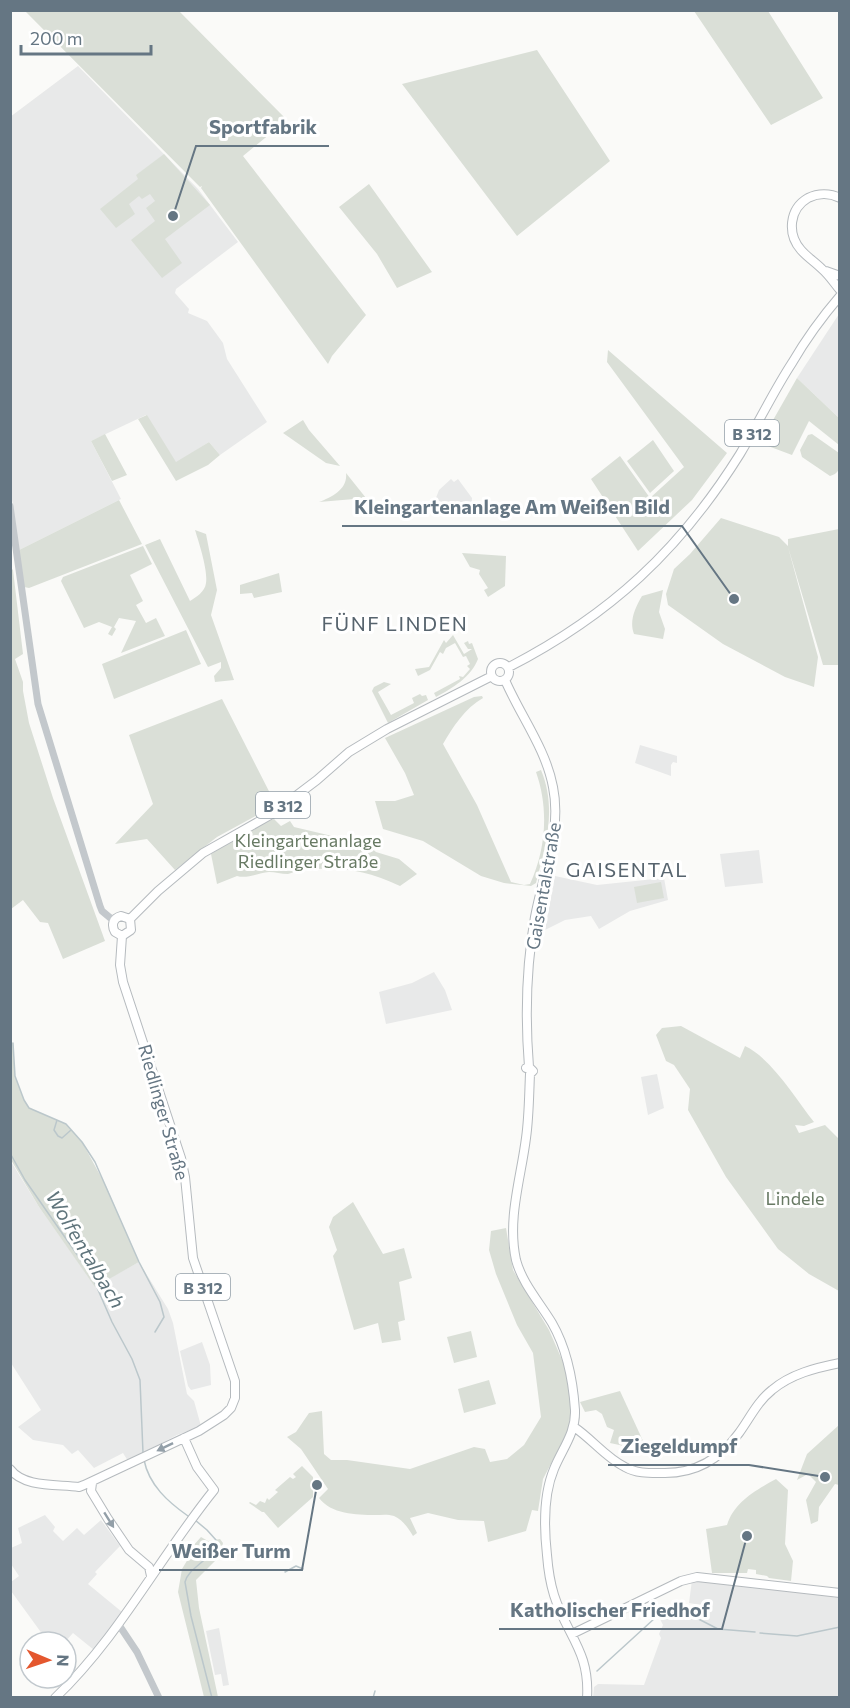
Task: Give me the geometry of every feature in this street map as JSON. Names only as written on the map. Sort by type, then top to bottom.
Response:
[{"type":"main road","points":[[840,198],[827,194],[803,201],[793,215],[792,232],[800,250],[823,269],[840,290]]},
{"type":"main road","points":[[823,269],[840,276]]},
{"type":"main road","name":"B 312","points":[[492,676],[492,667],[496,663],[504,663],[508,667],[579,626],[621,595],[665,554],[720,485],[791,364],[840,296]]},
{"type":"main road","points":[[831,306],[840,301]]},
{"type":"main road","points":[[492,676],[496,680],[505,680],[509,675],[508,667]]},
{"type":"main road","name":"Riedlinger Straße","points":[[184,1438],[199,1431],[228,1411],[235,1398],[236,1385],[193,1258],[181,1158],[123,981],[120,965],[122,936],[131,930],[130,919],[202,853],[272,814],[349,752],[387,729],[492,676]]},
{"type":"main road","name":"Gaisentalstraße","points":[[505,680],[548,768],[556,810],[555,826],[535,919],[528,970],[526,1023],[530,1071],[526,1137],[513,1219],[514,1244],[519,1268],[553,1326],[566,1356],[572,1379],[575,1407],[574,1427]]},
{"type":"main road","points":[[122,936],[115,932],[114,921],[121,916],[130,919]]},
{"type":"main road","points":[[587,1698],[588,1679],[585,1662],[555,1596],[550,1577],[545,1533],[551,1477],[574,1427],[621,1466],[630,1470],[641,1473],[688,1471],[705,1464],[725,1451],[756,1406],[780,1384],[800,1373],[840,1363]]},
{"type":"main road","points":[[190,1452],[199,1431]]},
{"type":"main road","points":[[55,1698],[86,1665],[118,1625],[151,1576],[154,1566],[214,1490],[196,1467],[184,1438]]},
{"type":"main road","name":"B 312","points":[[92,1483],[184,1438]]},
{"type":"main road","points":[[570,1438],[588,1438]]},
{"type":"main road","points":[[10,1469],[21,1479],[79,1487],[93,1495]]},
{"type":"main road","points":[[92,1483],[90,1488],[93,1495],[125,1545],[154,1566]]},
{"type":"main road","points":[[79,1487],[92,1483]]},
{"type":"main road","points":[[572,1634],[681,1581],[697,1577],[840,1593]]},
{"type":"street","points":[[10,506],[35,692],[41,717],[100,906],[102,911],[114,921]]},
{"type":"street","points":[[118,1625],[137,1652],[159,1698]]},
{"type":"shaded area","points":[[78,66],[198,189],[238,242],[176,289],[175,293],[189,309],[188,313],[207,321],[223,343],[227,359],[267,422],[220,455],[209,442],[176,463],[146,415],[91,441],[121,499],[19,550],[10,486],[10,117]]},
{"type":"shaded area","points":[[839,314],[839,418],[797,378]]},
{"type":"shaded area","points":[[451,479],[454,482],[458,479],[472,498],[471,513],[439,511],[434,503],[439,490]]},
{"type":"shaded area","points":[[640,745],[677,756],[677,763],[673,762],[671,765],[671,776],[635,763]]},
{"type":"shaded area","points":[[759,850],[763,883],[725,887],[720,854]]},
{"type":"shaded area","points":[[555,876],[597,885],[664,878],[668,900],[630,911],[599,929],[591,916],[565,920],[545,930]]},
{"type":"shaded area","points":[[434,972],[445,990],[452,1010],[386,1024],[379,992],[412,983]]},
{"type":"shaded area","points":[[657,1074],[664,1108],[648,1115],[641,1077]]},
{"type":"shaded area","points":[[10,1160],[39,1207],[95,1286],[139,1262],[168,1309],[173,1323],[187,1394],[194,1401],[201,1426],[177,1435],[128,1461],[123,1453],[94,1468],[78,1450],[72,1454],[63,1445],[33,1440],[18,1427],[41,1410],[11,1363]]},
{"type":"shaded area","points":[[202,1342],[210,1365],[211,1385],[191,1390],[188,1386],[180,1351]]},
{"type":"shaded area","points":[[45,1515],[55,1527],[53,1531],[63,1541],[77,1528],[84,1535],[101,1520],[120,1546],[95,1572],[97,1574],[88,1584],[122,1612],[94,1650],[78,1637],[78,1630],[39,1630],[11,1591],[11,1582],[19,1576],[11,1564],[11,1548],[22,1543],[18,1528]]},
{"type":"shaded area","points":[[692,1580],[839,1598],[839,1697],[593,1698],[594,1687],[598,1684],[644,1685],[661,1638],[659,1634],[663,1625],[659,1617],[681,1610],[695,1612],[695,1604],[689,1603]]},
{"type":"shaded area","points":[[219,1628],[229,1685],[223,1686],[221,1674],[215,1675],[206,1631]]},
{"type":"green space","points":[[25,11],[179,11],[287,120],[243,156],[366,315],[328,364],[201,188],[202,186],[200,187]]},
{"type":"green space","points":[[694,11],[768,11],[823,98],[771,125]]},
{"type":"green space","points":[[537,50],[610,161],[517,236],[402,84]]},
{"type":"green space","points":[[164,154],[210,205],[165,239],[182,263],[162,278],[131,240],[155,221],[146,208],[155,201],[150,194],[142,199],[139,196],[129,204],[135,214],[116,228],[100,209],[138,179],[136,175]]},
{"type":"green space","points":[[369,184],[432,272],[397,288],[377,254],[339,207]]},
{"type":"green space","points":[[608,350],[727,453],[692,500],[638,551],[591,479],[620,456],[650,498],[684,467],[607,362]]},
{"type":"green space","points":[[797,378],[839,418],[839,445],[809,421],[792,455],[760,443]]},
{"type":"green space","points":[[147,415],[176,462],[209,442],[220,455],[208,465],[176,481],[138,419]]},
{"type":"green space","points":[[303,420],[340,466],[326,463],[283,433]]},
{"type":"green space","points":[[105,434],[127,475],[112,481],[91,441]]},
{"type":"green space","points":[[812,434],[839,453],[839,467],[834,475],[830,476],[802,457],[800,450],[808,435]]},
{"type":"green space","points":[[653,440],[674,471],[650,493],[627,461]]},
{"type":"green space","points":[[346,473],[366,498],[319,502],[334,495],[342,488]]},
{"type":"green space","points":[[119,500],[142,544],[29,588],[24,587],[19,550]]},
{"type":"green space","points":[[721,518],[779,537],[788,546],[788,539],[839,529],[839,665],[823,665],[788,547],[818,657],[814,687],[785,677],[723,644],[668,605],[666,594],[674,569]]},
{"type":"green space","points":[[195,530],[206,534],[217,590],[211,615],[234,680],[215,682],[214,676],[221,668],[221,662],[208,667],[145,545],[160,539],[190,601],[202,592],[206,583],[204,564]]},
{"type":"green space","points":[[143,546],[152,564],[130,575],[143,601],[136,605],[146,623],[156,618],[165,636],[121,653],[136,621],[119,618],[112,636],[108,634],[112,627],[99,622],[84,628],[61,581],[63,577]]},
{"type":"green space","points":[[462,553],[506,556],[505,586],[488,597],[484,590],[488,588],[479,574],[480,570],[470,567]]},
{"type":"green space","points":[[11,568],[23,654],[15,659],[23,682],[29,723],[53,798],[105,941],[63,959],[48,923],[40,922],[23,900],[11,909]]},
{"type":"green space","points":[[279,573],[282,592],[254,598],[252,593],[240,594],[240,585]]},
{"type":"green space","points":[[663,590],[659,612],[665,629],[663,639],[634,634],[632,619],[642,596]]},
{"type":"green space","points":[[186,630],[201,664],[114,699],[102,664]]},
{"type":"green space","points":[[453,635],[464,654],[472,649],[468,649],[464,643],[468,641],[469,644],[472,643],[478,659],[466,677],[436,697],[434,693],[460,679],[459,676],[463,677],[470,669],[467,666],[470,664],[466,656],[463,657],[455,643],[446,648],[443,654],[440,652],[430,670],[418,676],[415,669],[429,667],[444,640],[446,643]]},
{"type":"green space","points":[[384,682],[391,684],[378,692],[391,715],[414,703],[412,698],[420,694],[426,695],[428,700],[388,723],[372,691],[374,687]]},
{"type":"green space","points":[[482,696],[483,698],[460,718],[443,744],[477,805],[511,882],[524,885],[530,884],[540,857],[544,814],[536,772],[541,770],[548,799],[548,826],[536,883],[531,886],[504,883],[481,876],[423,841],[383,829],[375,801],[395,801],[414,795],[405,773],[385,738],[474,697]]},
{"type":"green space","points":[[222,699],[276,805],[217,837],[175,870],[147,839],[115,844],[153,804],[129,735]]},
{"type":"green space","name":"Kleingartenanlage Riedlinger Straße","points":[[274,819],[281,826],[290,821],[294,827],[366,844],[376,852],[399,859],[417,874],[400,886],[352,870],[328,869],[300,870],[288,874],[269,872],[237,876],[217,884],[211,854],[254,826]]},
{"type":"green space","points":[[661,882],[664,898],[637,903],[634,887]]},
{"type":"green space","name":"Lindele","points":[[681,1026],[740,1058],[745,1046],[755,1052],[774,1069],[814,1122],[804,1126],[795,1125],[799,1133],[825,1125],[839,1139],[839,1291],[809,1274],[778,1249],[726,1177],[688,1110],[690,1089],[674,1065],[666,1061],[656,1035],[662,1028]]},
{"type":"green space","points":[[11,1042],[13,1043],[15,1076],[24,1100],[29,1108],[66,1124],[82,1142],[106,1186],[139,1262],[95,1287],[39,1207],[11,1160]]},
{"type":"green space","points":[[353,1202],[383,1254],[404,1248],[412,1278],[399,1282],[405,1320],[398,1322],[401,1340],[382,1343],[378,1323],[354,1330],[333,1256],[337,1250],[329,1227],[333,1217]]},
{"type":"green space","points":[[506,1228],[513,1270],[549,1330],[563,1362],[571,1412],[566,1435],[543,1479],[538,1511],[532,1510],[526,1531],[488,1542],[484,1521],[458,1520],[428,1513],[410,1518],[417,1533],[413,1536],[403,1522],[394,1516],[352,1514],[330,1507],[319,1498],[328,1489],[301,1449],[287,1437],[296,1432],[309,1413],[322,1411],[324,1454],[331,1460],[347,1460],[410,1469],[474,1447],[485,1449],[490,1462],[507,1459],[524,1445],[541,1417],[533,1353],[517,1325],[496,1274],[489,1250],[491,1231]]},
{"type":"green space","points":[[471,1331],[477,1357],[454,1363],[447,1337]]},
{"type":"green space","points":[[489,1380],[496,1404],[464,1413],[458,1389]]},
{"type":"green space","points":[[620,1391],[644,1443],[624,1446],[610,1443],[614,1430],[607,1427],[602,1414],[596,1410],[585,1412],[580,1402]]},
{"type":"green space","points":[[839,1425],[839,1485],[835,1484],[819,1507],[818,1521],[811,1524],[806,1500],[816,1482],[808,1474],[797,1480],[807,1454]]},
{"type":"green space","points":[[302,1466],[313,1477],[313,1497],[278,1528],[264,1512],[249,1503],[256,1505],[260,1501],[265,1503],[267,1498],[269,1500],[278,1492],[275,1490],[290,1477],[293,1479],[296,1477],[293,1474]]},
{"type":"green space","points":[[776,1479],[788,1490],[785,1544],[793,1561],[791,1581],[769,1578],[756,1574],[756,1570],[748,1569],[747,1573],[712,1573],[706,1529],[727,1525],[740,1503]]},
{"type":"green space","points":[[201,1537],[208,1541],[220,1539],[223,1543],[220,1556],[196,1580],[199,1608],[218,1697],[204,1697],[178,1592],[182,1569],[194,1549],[192,1547]]},
{"type":"waterway","points":[[13,1043],[15,1076],[29,1108],[66,1124],[95,1162],[139,1262],[160,1302],[164,1317],[155,1332]]},
{"type":"waterway","points":[[57,1120],[54,1130],[58,1136],[62,1138],[71,1130]]},
{"type":"waterway","name":"Wolfentalbach","points":[[10,1153],[25,1180],[92,1276],[112,1322],[132,1359],[140,1380],[143,1453]]},
{"type":"waterway","name":"Wolfentalbach","points":[[144,1460],[150,1477],[160,1492],[188,1516]]},
{"type":"waterway","points":[[195,1520],[216,1540],[210,1553],[187,1576],[185,1582],[191,1616],[212,1698]]},
{"type":"waterway","points":[[285,1572],[296,1566],[303,1569]]},
{"type":"waterway","points":[[597,1671],[655,1618],[681,1610],[718,1629],[755,1632]]},
{"type":"waterway","points":[[760,1633],[797,1636],[840,1627]]},
{"type":"waterway","points":[[373,1698],[375,1691]]},
{"type":"place","name":"Sportfabrik","points":[[173,216]]},
{"type":"place","name":"Kleingartenanlage Am Weißen Bild","points":[[734,599]]},
{"type":"place","name":"Ziegeldumpf","points":[[825,1477]]},
{"type":"place","name":"Weißer Turm","points":[[317,1485]]},
{"type":"place","name":"Katholischer Friedhof","points":[[747,1536]]},
{"type":"district","name":"FÜNF LINDEN","points":[[395,623]]},
{"type":"district","name":"GAISENTAL","points":[[627,869]]}]
